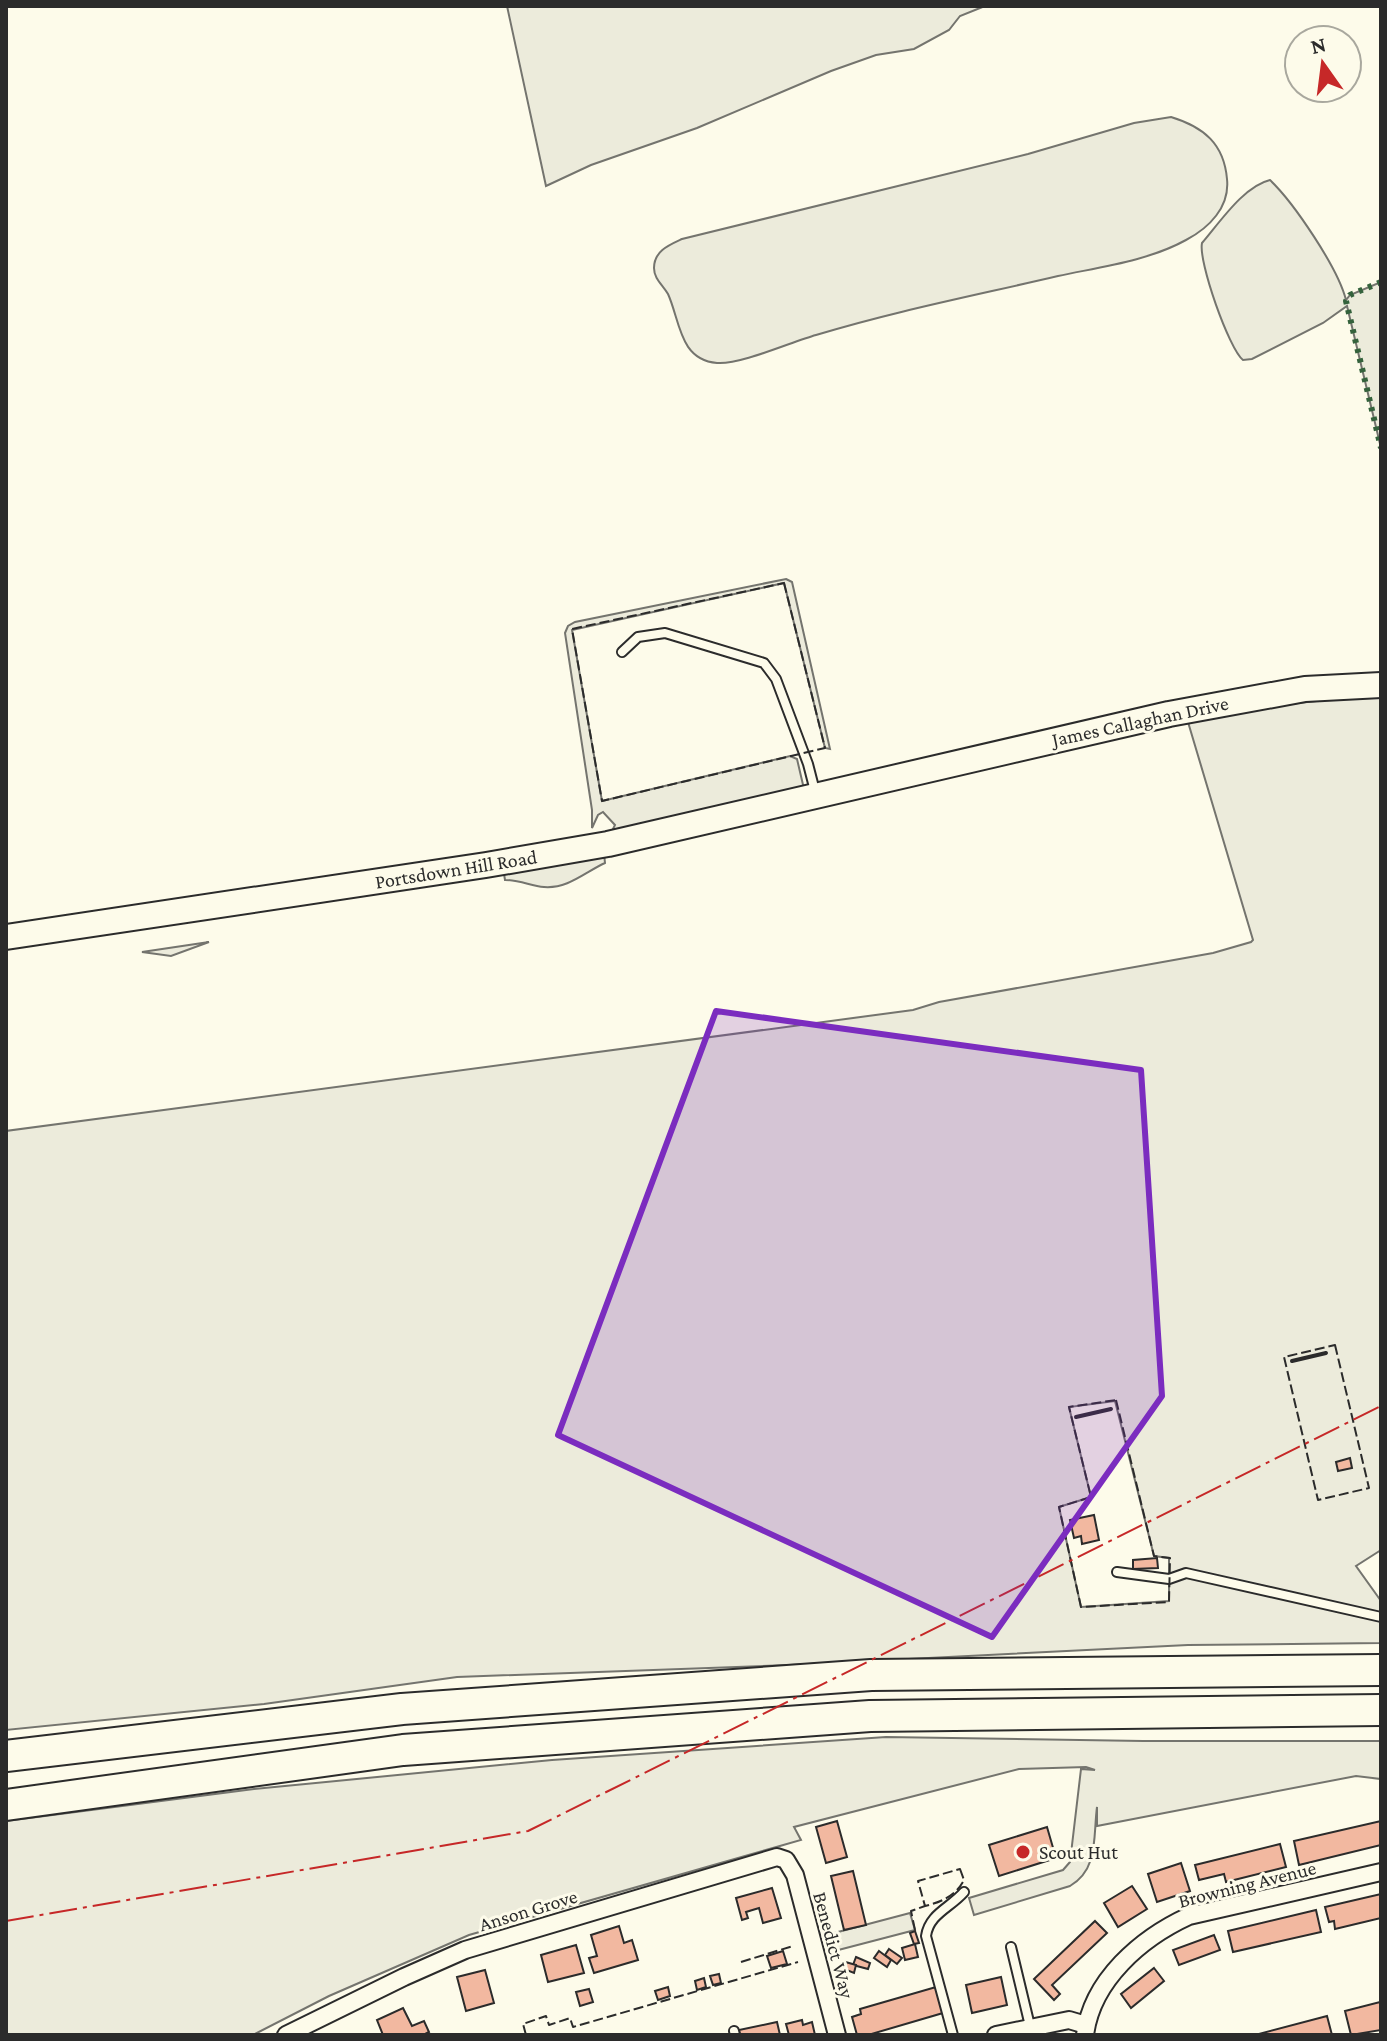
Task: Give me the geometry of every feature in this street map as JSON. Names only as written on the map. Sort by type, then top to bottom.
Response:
[{"type":"highway","points":[[6,1756],[402,1709],[871,1675],[1381,1670]]},
{"type":"highway","points":[[6,1805],[403,1750],[870,1716],[1381,1710]]},
{"type":"street","name":"James Callaghan Drive","points":[[901,776],[1242,699],[1305,689],[1381,685]]},
{"type":"street","name":"Portsdown Hill Road","points":[[6,937],[608,844],[901,776]]},
{"type":"street","name":"Anson Grove","points":[[286,2035],[465,1950],[777,1857],[790,1865]]},
{"type":"street","name":"Benedict Way","points":[[790,1865],[837,2035]]},
{"type":"street","name":"Browning Avenue","points":[[1085,2030],[1104,1986],[1115,1971],[1143,1943],[1173,1924],[1189,1916],[1381,1872]]},
{"type":"street","points":[[996,2035],[1069,2020],[1085,2030]]},
{"type":"lane","points":[[622,652],[638,637],[665,633],[764,663],[776,679],[808,764],[816,796]]},
{"type":"lane","points":[[1117,1572],[1169,1579],[1186,1573],[1381,1617]]},
{"type":"lane","points":[[953,2035],[926,1936],[927,1926],[933,1917],[953,1905],[964,1892]]},
{"type":"lane","points":[[1011,1947],[1030,2026]]},
{"type":"highlighted area","points":[[716,1011],[1141,1070],[1162,1396],[992,1637],[558,1435]]},
{"type":"shaded area","points":[[507,6],[985,6],[960,16],[949,30],[914,49],[876,55],[831,71],[697,128],[591,165],[546,186]]},
{"type":"shaded area","points":[[1171,117],[1193,126],[1217,147],[1227,179],[1225,199],[1210,223],[1194,235],[1140,258],[846,326],[727,363],[704,360],[688,347],[668,294],[654,272],[659,253],[682,239],[1028,154],[1134,123]]},
{"type":"shaded area","points":[[1270,180],[1314,237],[1334,271],[1346,300],[1350,295],[1381,282],[1381,448],[1347,306],[1323,323],[1252,359],[1243,360],[1230,340],[1210,285],[1202,243],[1242,197]]},
{"type":"shaded area","points":[[786,579],[792,582],[830,749],[825,748],[784,583],[572,630],[602,801],[790,756],[797,759],[804,789],[610,835],[615,825],[603,812],[598,815],[592,828],[592,810],[565,633],[568,626],[575,622]]},
{"type":"shaded area","points":[[1353,697],[1381,698],[1381,1550],[1356,1566],[1381,1601],[1381,1643],[1188,1645],[789,1665],[457,1677],[264,1704],[6,1730],[6,1131],[913,1010],[939,1002],[1213,953],[1251,942],[1253,940],[1188,722],[1271,706]],"holes":[[[1115,1401],[1154,1556],[1169,1558],[1169,1601],[1081,1607],[1059,1507],[1091,1497],[1069,1407]]]},
{"type":"shaded area","points":[[604,854],[605,863],[561,885],[544,887],[505,880],[504,874]]},
{"type":"shaded area","points":[[209,942],[171,956],[142,952]]},
{"type":"shaded area","points":[[886,1737],[1381,1741],[1381,1779],[1356,1776],[1097,1826],[1097,1807],[1093,1851],[1086,1871],[1079,1879],[1070,1886],[974,1915],[969,1898],[1063,1870],[1070,1862],[1081,1769],[1095,1770],[1086,1767],[1019,1769],[794,1827],[801,1840],[469,1935],[329,1996],[253,2035],[6,2035],[6,1821],[254,1789],[552,1760]]},
{"type":"shaded area","points":[[910,1913],[915,1930],[823,1954],[819,1937]]},
{"type":"building","points":[[1350,1458],[1352,1468],[1338,1471],[1336,1462]]},
{"type":"building","points":[[1094,1515],[1099,1540],[1082,1544],[1081,1536],[1074,1538],[1070,1520]]},
{"type":"building","points":[[1157,1558],[1158,1568],[1133,1569],[1133,1560]]},
{"type":"building","points":[[837,1821],[847,1857],[826,1863],[816,1827]]},
{"type":"building","points":[[1381,1821],[1381,1845],[1299,1865],[1294,1841]]},
{"type":"building","name":"Scout Hut","points":[[1047,1827],[1056,1858],[999,1876],[989,1845]]},
{"type":"building","points":[[1280,1844],[1286,1867],[1226,1882],[1224,1874],[1199,1880],[1195,1865]]},
{"type":"building","points":[[1181,1863],[1190,1891],[1157,1902],[1148,1874]]},
{"type":"building","points":[[853,1871],[866,1925],[844,1930],[831,1876]]},
{"type":"building","points":[[1132,1886],[1147,1909],[1118,1927],[1104,1903]]},
{"type":"building","points":[[772,1888],[781,1918],[763,1923],[759,1908],[746,1912],[748,1918],[742,1920],[736,1898]]},
{"type":"building","points":[[1381,1894],[1381,1918],[1335,1929],[1334,1921],[1329,1922],[1325,1907]]},
{"type":"building","points":[[1316,1910],[1321,1932],[1233,1952],[1228,1931]]},
{"type":"building","points":[[1095,1921],[1107,1933],[1052,1985],[1060,1994],[1054,2000],[1034,1979]]},
{"type":"building","points":[[619,1926],[624,1943],[632,1940],[638,1960],[594,1973],[589,1958],[597,1956],[591,1935]]},
{"type":"building","points":[[915,1931],[919,1943],[914,1944],[910,1933]]},
{"type":"building","points":[[1214,1935],[1220,1950],[1179,1965],[1173,1950]]},
{"type":"building","points":[[915,1944],[918,1957],[905,1960],[902,1948]]},
{"type":"building","points":[[576,1945],[584,1973],[548,1982],[541,1955]]},
{"type":"building","points":[[889,1949],[902,1958],[897,1964],[885,1955]]},
{"type":"building","points":[[783,1951],[787,1964],[771,1968],[767,1956]]},
{"type":"building","points":[[879,1951],[891,1960],[887,1967],[874,1958]]},
{"type":"building","points":[[856,1957],[870,1963],[868,1969],[853,1965]]},
{"type":"building","points":[[842,1961],[856,1965],[854,1973],[839,1967]]},
{"type":"building","points":[[1154,1968],[1164,1981],[1131,2008],[1121,1994]]},
{"type":"building","points":[[485,1970],[494,2003],[466,2011],[457,1977]]},
{"type":"building","points":[[719,1974],[721,1983],[713,1985],[710,1976]]},
{"type":"building","points":[[1001,1977],[1007,2005],[972,2013],[966,1985]]},
{"type":"building","points":[[704,1978],[706,1987],[697,1990],[695,1981]]},
{"type":"building","points":[[668,1987],[670,1996],[658,2000],[655,1991]]},
{"type":"building","points":[[936,1987],[943,2013],[868,2035],[857,2035],[852,2017],[861,2014],[860,2009]]},
{"type":"building","points":[[589,1989],[593,2002],[580,2006],[576,1992]]},
{"type":"building","points":[[1380,2002],[1381,2030],[1351,2035],[1345,2011]]},
{"type":"building","points":[[403,2008],[412,2026],[424,2021],[429,2032],[423,2035],[383,2035],[377,2020]]},
{"type":"building","points":[[1327,2016],[1332,2035],[1255,2035]]},
{"type":"building","points":[[802,2020],[803,2025],[812,2022],[815,2035],[789,2035],[786,2024]]},
{"type":"building","points":[[777,2022],[780,2035],[740,2035],[739,2030]]},
{"type":"hedge","points":[[1381,282],[1350,295],[1346,301],[1381,448]]},
{"type":"fence","points":[[784,583],[825,748],[602,801],[572,629],[784,583]]},
{"type":"fence","points":[[1335,1345],[1369,1488],[1318,1500],[1284,1357],[1335,1345]]},
{"type":"fence","points":[[1116,1400],[1154,1556],[1170,1558],[1169,1602],[1081,1607],[1059,1507],[1091,1497],[1069,1407],[1116,1400]]},
{"type":"fence","points":[[960,1869],[964,1880],[957,1890],[925,1906],[918,1881],[960,1869]]},
{"type":"fence","points":[[915,1930],[911,1911],[925,1906]]},
{"type":"fence","points":[[741,1962],[793,1946]]},
{"type":"fence","points":[[526,2035],[523,2024],[546,2016],[549,2025],[570,2018],[573,2027],[798,1962]]},
{"type":"wall","points":[[1292,1361],[1326,1353]]},
{"type":"wall","points":[[1076,1417],[1111,1409]]},
{"type":"power","points":[[6,1921],[528,1831],[1381,1406]]},
{"type":"place","name":"Scout Hut","points":[[1023,1852]]}]
